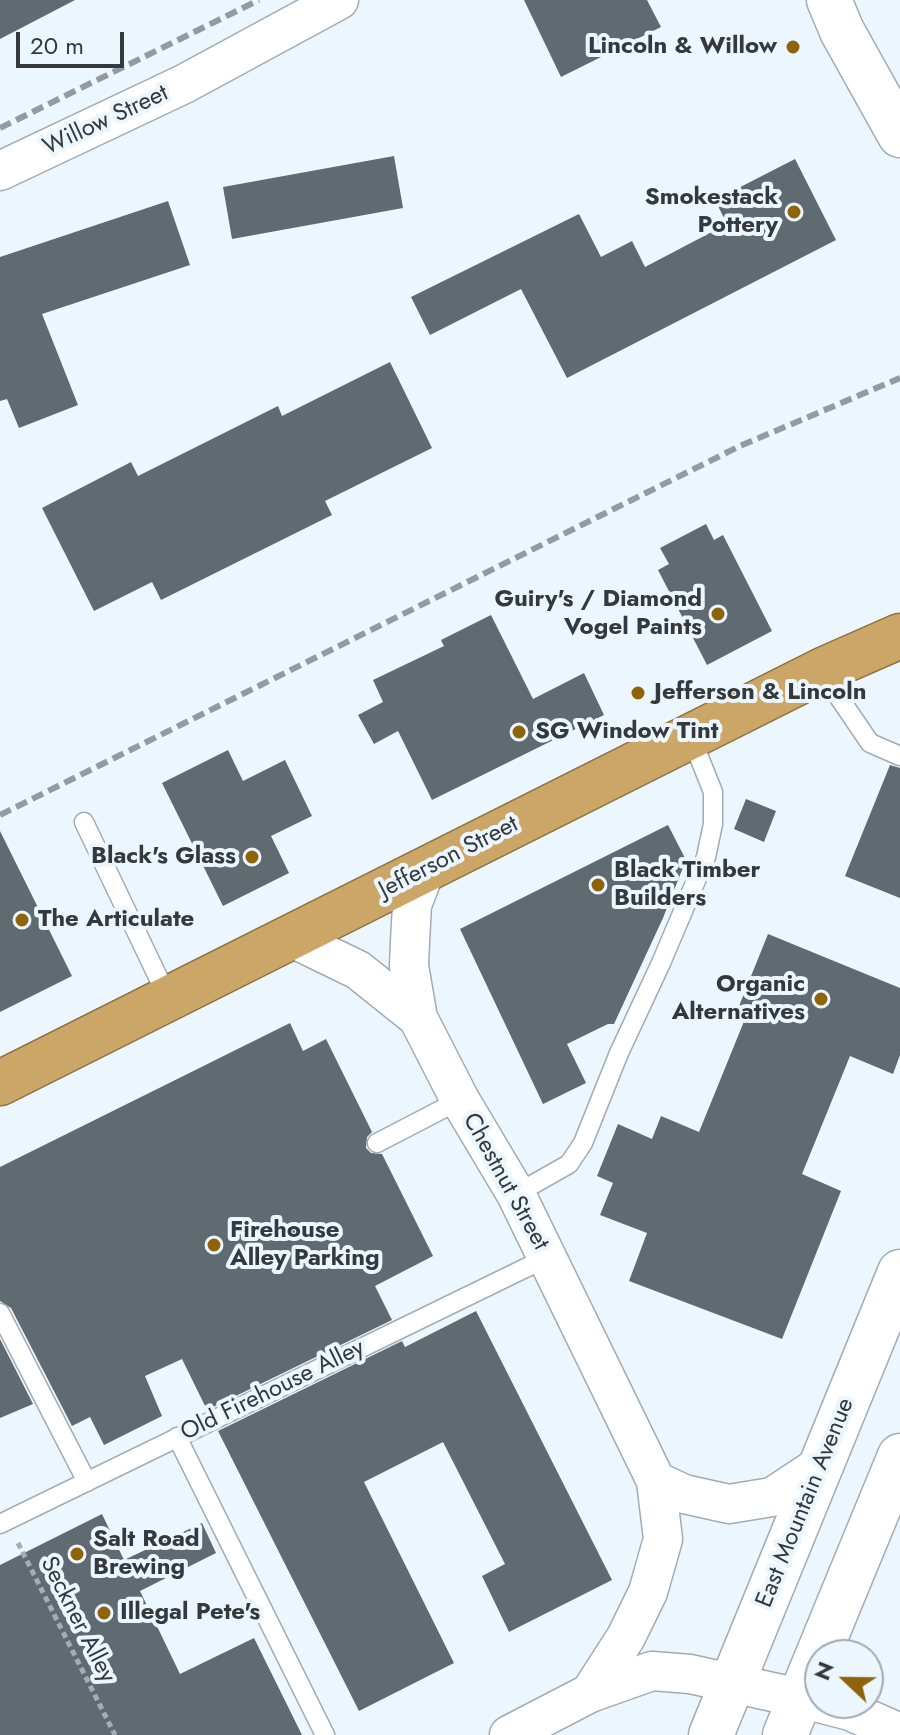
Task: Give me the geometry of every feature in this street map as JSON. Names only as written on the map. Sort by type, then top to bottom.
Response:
[{"type":"highway","name":"Jefferson Street","points":[[0,1083],[821,671],[900,636]]},
{"type":"street","name":"Willow Street","points":[[0,171],[184,84],[339,0]]},
{"type":"street","points":[[829,0],[842,31],[900,135]]},
{"type":"street","name":"Chestnut Street","points":[[425,871],[412,905],[410,942],[409,966],[418,1018],[460,1100],[516,1194],[656,1481],[663,1539],[652,1580],[626,1637],[590,1693]]},
{"type":"street","points":[[290,937],[358,970],[418,1018]]},
{"type":"street","name":"East Mountain Avenue","points":[[711,1735],[900,1272]]},
{"type":"street","points":[[793,1717],[900,1456]]},
{"type":"street","points":[[656,1481],[684,1494],[729,1504],[772,1497],[822,1464]]},
{"type":"street","points":[[509,1735],[590,1693],[652,1671],[677,1671],[732,1683],[793,1717],[850,1711],[900,1733]]},
{"type":"lane","points":[[821,671],[870,743],[900,756]]},
{"type":"lane","points":[[516,1194],[569,1164],[583,1143],[619,1053],[706,857],[713,824],[713,792],[691,737]]},
{"type":"lane","points":[[84,822],[168,998]]},
{"type":"lane","points":[[377,1143],[460,1100]]},
{"type":"lane","name":"Old Firehouse Alley","points":[[4,1523],[546,1258]]},
{"type":"lane","points":[[0,1313],[87,1482]]},
{"type":"lane","points":[[177,1437],[325,1735]]},
{"type":"path","name":"Seckner Alley","points":[[4,1523],[115,1735]]},
{"type":"building","points":[[0,0],[75,0],[0,39]]},
{"type":"building","points":[[524,0],[647,0],[661,27],[561,77]]},
{"type":"building","points":[[394,156],[403,208],[232,239],[223,187]]},
{"type":"building","points":[[795,159],[836,240],[567,378],[521,289],[430,335],[411,297],[579,214],[601,257],[632,241],[645,267],[727,224],[715,200]]},
{"type":"building","points":[[168,201],[190,265],[42,314],[78,405],[19,428],[7,399],[0,401],[0,257]]},
{"type":"building","points":[[390,362],[432,448],[325,501],[332,515],[161,600],[152,582],[94,611],[42,508],[131,462],[138,476],[278,406],[282,416]]},
{"type":"building","points":[[706,524],[714,540],[723,535],[772,631],[707,665],[658,570],[669,564],[660,548]]},
{"type":"building","points":[[491,615],[533,699],[584,673],[604,715],[432,800],[398,731],[374,744],[358,715],[383,702],[373,680],[444,646],[441,640]]},
{"type":"building","points":[[228,750],[243,781],[285,760],[312,816],[271,836],[289,873],[223,906],[162,783]]},
{"type":"building","points":[[890,765],[900,768],[900,898],[845,876]]},
{"type":"building","points":[[746,799],[776,811],[764,842],[734,829]]},
{"type":"building","points":[[668,825],[686,860],[663,918],[614,1024],[567,1044],[586,1083],[543,1104],[460,929]]},
{"type":"building","name":"The Articulate","points":[[0,831],[72,976],[0,1012]]},
{"type":"building","points":[[768,934],[900,988],[900,1055],[893,1074],[850,1056],[802,1174],[841,1191],[782,1339],[629,1281],[647,1233],[600,1215],[613,1183],[597,1176],[618,1124],[652,1139],[661,1116],[699,1132],[747,1014],[737,1011]]},
{"type":"building","name":"Firehouse Alley Parking","points":[[290,1023],[303,1051],[326,1039],[372,1132],[367,1137],[366,1148],[371,1153],[382,1154],[433,1256],[375,1286],[392,1320],[207,1410],[182,1359],[145,1376],[162,1416],[104,1445],[90,1417],[72,1426],[11,1308],[0,1301],[0,1167]]},
{"type":"building","points":[[476,1311],[612,1580],[509,1632],[482,1576],[505,1564],[443,1442],[364,1482],[454,1663],[359,1711],[218,1431],[402,1341],[405,1347]]},
{"type":"building","points":[[0,1339],[33,1404],[0,1418]]},
{"type":"building","points":[[102,1514],[124,1560],[202,1523],[216,1553],[140,1591],[180,1674],[254,1638],[302,1735],[0,1735],[0,1565]]},
{"type":"railway","points":[[0,128],[259,0]]},
{"type":"railway","points":[[0,815],[740,446],[900,378]]},
{"type":"place","name":"Lincoln & Willow","points":[[793,47]]},
{"type":"place","name":"Smokestack Pottery","points":[[794,212]]},
{"type":"place","name":"Guiry's / Diamond Vogel Paints","points":[[718,614]]},
{"type":"place","name":"Jefferson & Lincoln","points":[[638,693]]},
{"type":"place","name":"SG Window Tint","points":[[519,732]]},
{"type":"place","name":"Black's Glass","points":[[252,857]]},
{"type":"place","name":"Black Timber Builders","points":[[598,885]]},
{"type":"place","name":"The Articulate","points":[[22,920]]},
{"type":"place","name":"Organic Alternatives","points":[[821,999]]},
{"type":"place","name":"Firehouse Alley Parking","points":[[214,1245]]},
{"type":"place","name":"Salt Road Brewing","points":[[77,1554]]},
{"type":"place","name":"Illegal Pete's","points":[[104,1613]]}]
